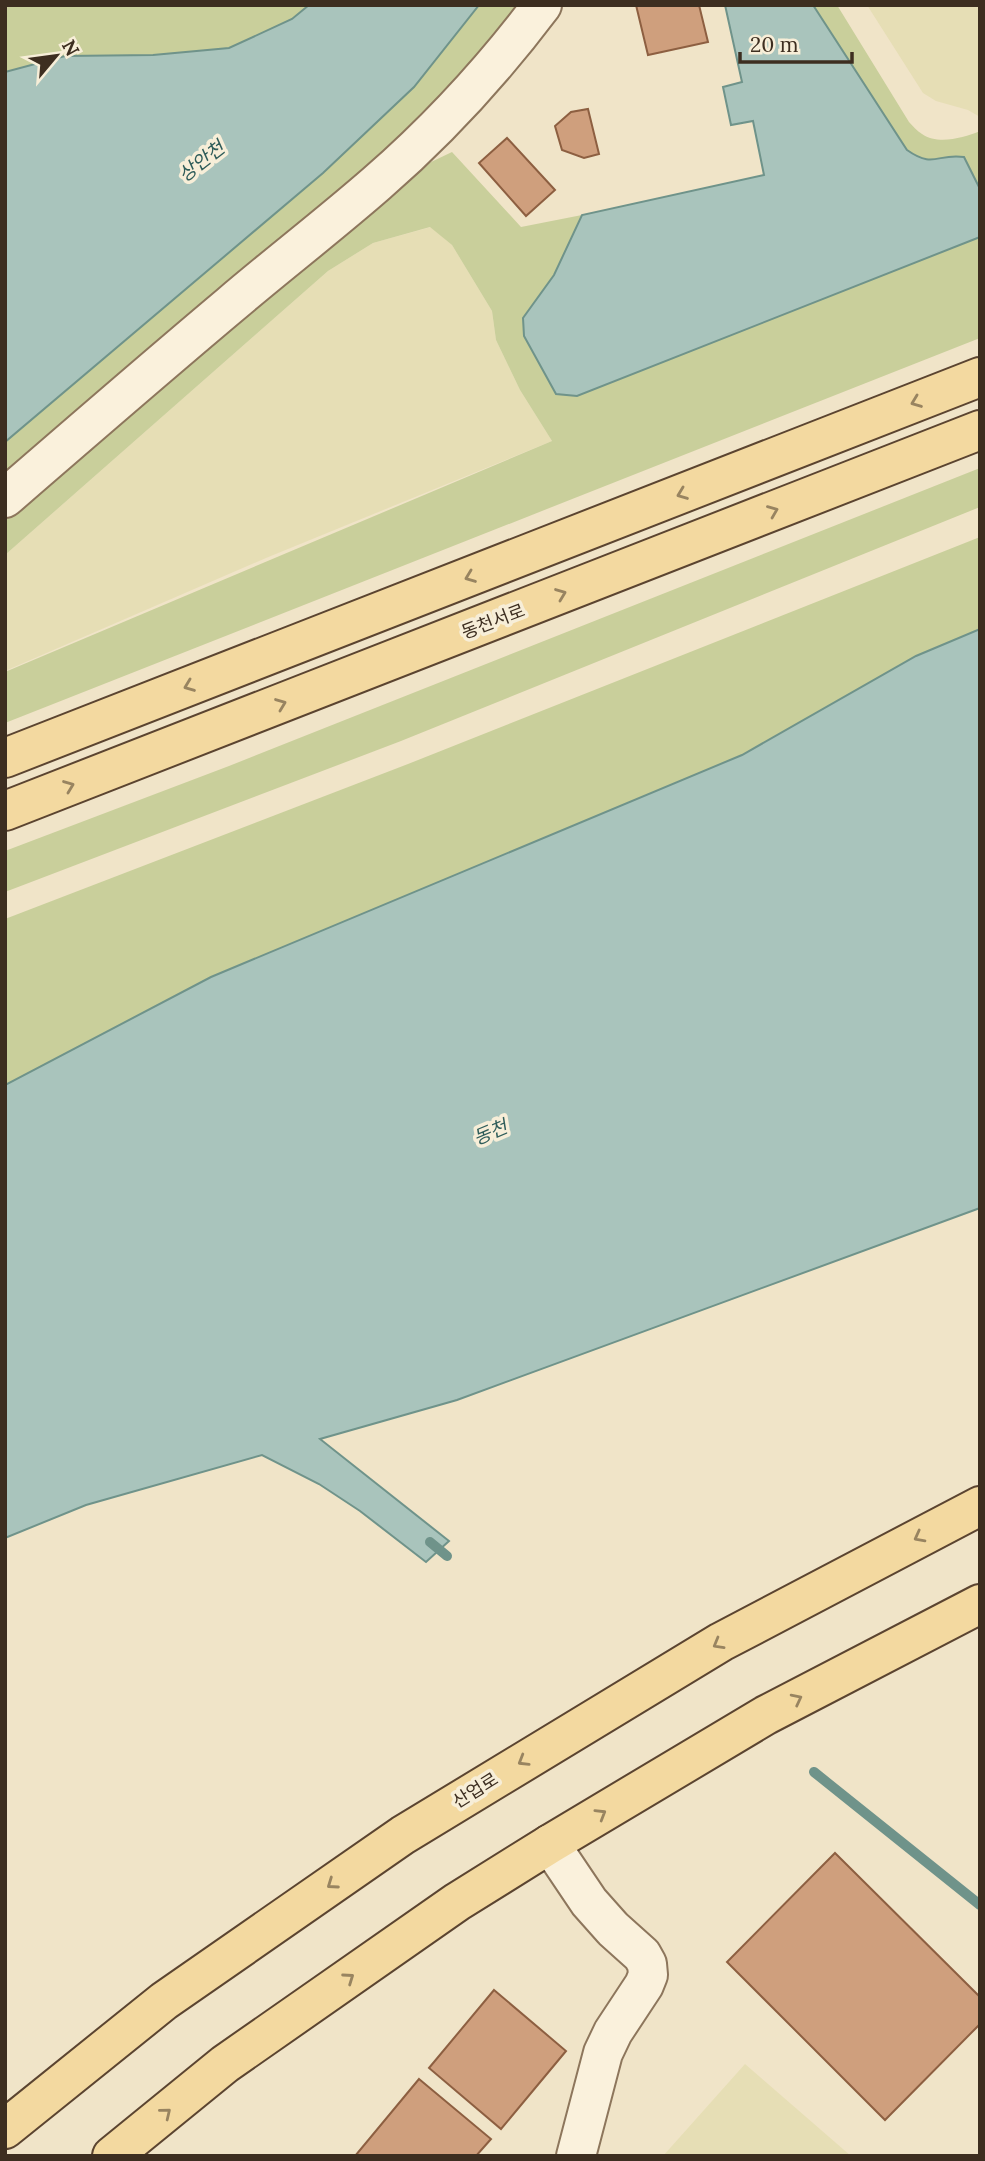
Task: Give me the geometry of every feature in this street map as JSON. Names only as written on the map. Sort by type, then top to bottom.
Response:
[{"type":"main road","points":[[5,758],[980,377]]},
{"type":"main road","name":"동천서로","points":[[5,811],[980,430]]},
{"type":"main road","name":"산업로","points":[[5,2129],[164,2001],[403,1835],[720,1642],[980,1506]]},
{"type":"main road","points":[[113,2156],[225,2064],[457,1902],[766,1715],[980,1604]]},
{"type":"street","points":[[5,498],[378,182],[482,79],[542,5]]},
{"type":"street","points":[[550,1844],[589,1902],[613,1929],[642,1955],[647,1964],[648,1975],[603,2053],[576,2156]]},
{"type":"shaded area","points":[[867,5],[980,5],[980,117],[968,110],[936,101],[923,93]]},
{"type":"shaded area","points":[[431,227],[452,245],[492,311],[496,340],[520,390],[552,441],[266,558],[5,671],[5,555],[328,271],[373,243]]},
{"type":"shaded area","points":[[745,2064],[851,2156],[663,2156]]},
{"type":"green space","points":[[5,5],[309,5],[292,19],[229,48],[153,55],[65,56],[5,72]]},
{"type":"green space","points":[[479,5],[521,5],[402,144],[5,488],[5,442],[414,87]]},
{"type":"green space","points":[[813,5],[837,5],[909,122],[920,133],[943,140],[980,131],[980,189],[964,157],[930,160],[907,150]]},
{"type":"green space","points":[[452,152],[521,227],[582,215],[554,275],[523,318],[556,394],[577,396],[980,237],[980,338],[5,723],[5,672],[552,441],[520,390],[496,340],[492,311],[452,245],[430,227],[373,243],[328,271],[5,555],[5,512],[408,173]]},
{"type":"green space","points":[[980,468],[980,507],[401,741],[5,892],[5,851],[229,766]]},
{"type":"green space","points":[[980,537],[980,629],[916,656],[742,755],[211,977],[5,1085],[5,919],[408,764]]},
{"type":"water","name":"상안천","points":[[309,5],[479,5],[414,87],[323,173],[5,442],[5,72],[65,56],[153,55],[229,48],[292,19]]},
{"type":"water","points":[[725,5],[813,5],[907,150],[930,160],[964,157],[980,189],[980,237],[577,396],[556,394],[524,336],[523,318],[554,275],[582,215],[764,175],[753,121],[731,125],[723,87],[742,82]]},
{"type":"water","name":"동천","points":[[980,629],[980,1208],[457,1400],[320,1439],[449,1541],[426,1562],[360,1511],[319,1484],[262,1455],[86,1505],[5,1538],[5,1085],[211,977],[742,755],[916,656]]},
{"type":"building","points":[[636,5],[699,5],[708,42],[648,55]]},
{"type":"building","points":[[588,109],[599,154],[584,158],[562,150],[555,126],[571,112]]},
{"type":"building","points":[[507,138],[555,190],[526,216],[479,163]]},
{"type":"building","points":[[835,1853],[980,1997],[980,2024],[885,2120],[727,1962]]},
{"type":"building","points":[[494,1990],[566,2051],[501,2129],[429,2068]]},
{"type":"building","points":[[419,2079],[491,2139],[476,2156],[355,2156]]},
{"type":"waterway","points":[[430,1542],[447,1556]]},
{"type":"waterway","points":[[814,1772],[980,1905]]}]
